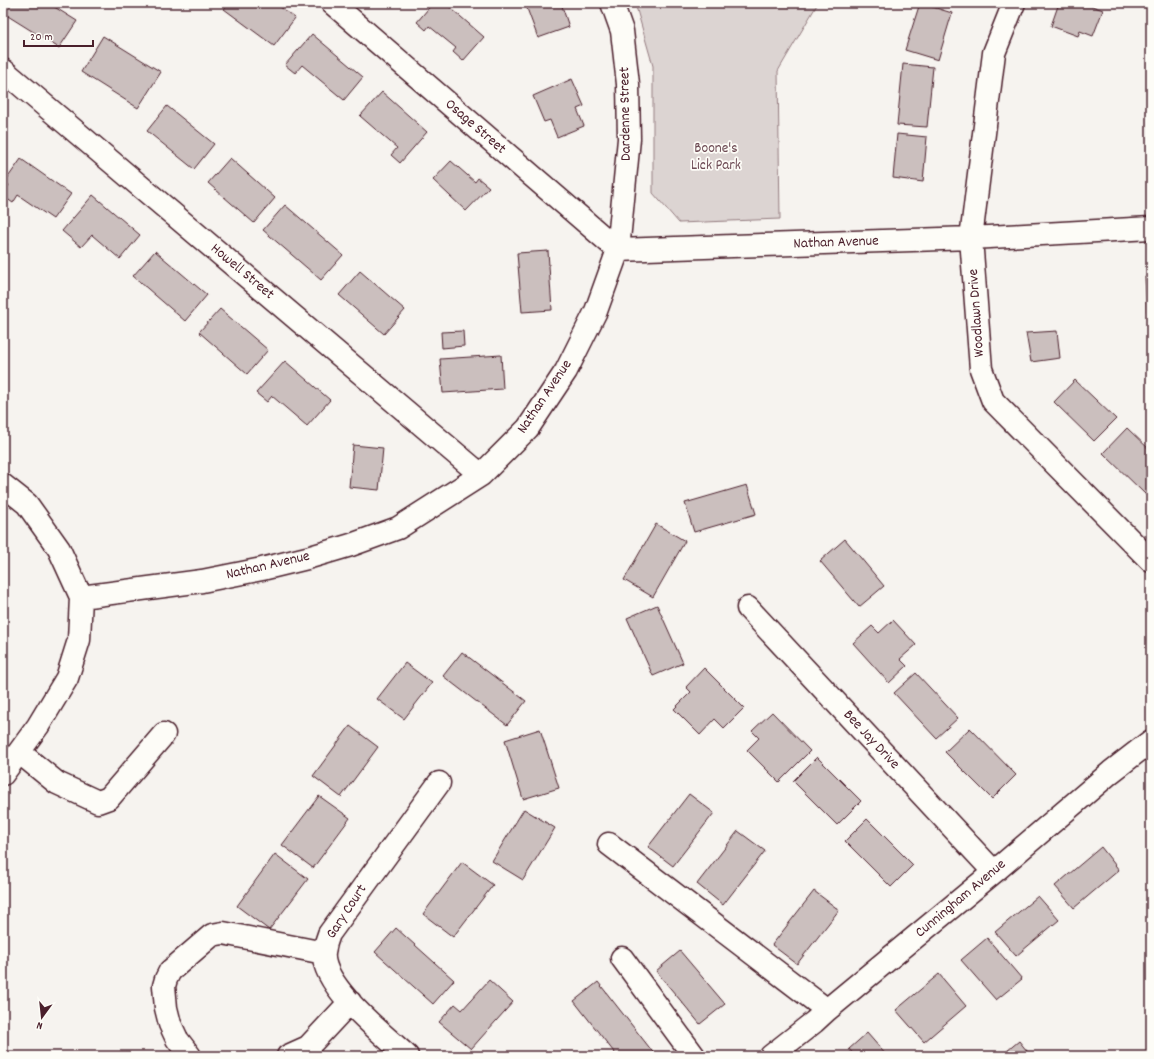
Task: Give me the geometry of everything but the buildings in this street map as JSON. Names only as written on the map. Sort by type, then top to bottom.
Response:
[{"type":"street","name":"Osage Street","points":[[332,3],[618,250]]},
{"type":"street","name":"Dardenne Street","points":[[612,3],[622,31],[628,84],[630,139],[618,250]]},
{"type":"street","name":"Woodlawn Drive","points":[[1014,3],[994,53],[971,238],[981,369],[993,401],[1151,561]]},
{"type":"street","name":"Howell Street","points":[[3,70],[481,474]]},
{"type":"street","name":"Nathan Avenue","points":[[81,597],[202,581],[277,565],[352,545],[398,528],[481,474],[528,428],[566,371],[596,311],[618,250],[971,238],[1151,228]]},
{"type":"street","points":[[3,485],[27,504],[59,549],[81,597],[79,640],[67,678],[38,726],[3,774]]},
{"type":"street","name":"Bee Jay Drive","points":[[748,608],[994,872]]},
{"type":"street","points":[[19,752],[57,783],[98,802],[110,798],[164,734]]},
{"type":"street","name":"Cunningham Avenue","points":[[771,1056],[994,872],[1111,772],[1151,741]]},
{"type":"street","name":"Gary Court","points":[[407,1056],[350,1002],[335,984],[327,969],[324,952],[329,934],[439,783]]},
{"type":"street","points":[[608,844],[827,1010]]},
{"type":"street","points":[[190,1056],[177,1039],[170,1024],[166,1008],[164,986],[170,971],[212,935],[223,933],[324,952]]},
{"type":"street","points":[[622,958],[694,1056]]},
{"type":"street","points":[[288,1056],[308,1047],[350,1002]]},
{"type":"green space","name":"Boone's Lick Park","points":[[635,3],[818,3],[778,71],[780,219],[679,223],[653,193],[653,66]]}]
